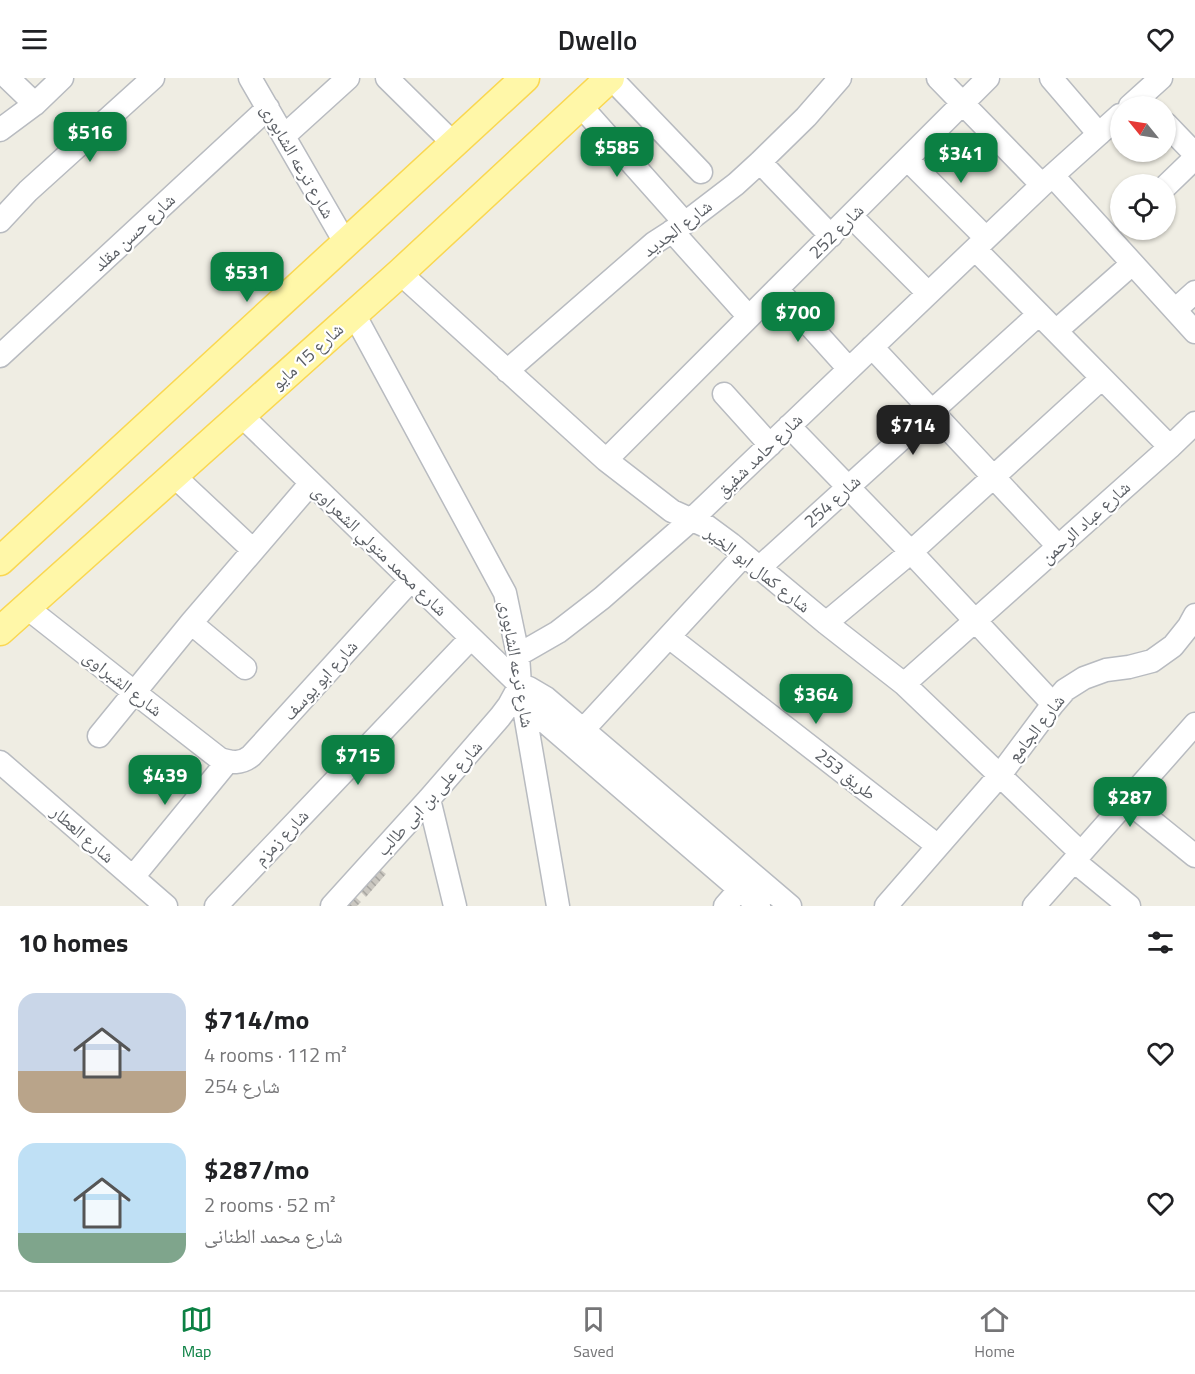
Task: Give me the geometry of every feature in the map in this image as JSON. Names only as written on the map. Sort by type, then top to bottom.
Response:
[{"type":"main road","points":[[0,561],[525,78]]},
{"type":"main road","name":"شارع 15 مايو","points":[[0,631],[400,273],[611,78]]},
{"type":"street","points":[[8,78],[34,104]]},
{"type":"street","points":[[0,130],[34,104],[62,78]]},
{"type":"street","points":[[0,221],[28,191],[153,78]]},
{"type":"street","name":"شارع ترعه الشابورى","points":[[250,78],[346,244]]},
{"type":"street","points":[[284,136],[348,78]]},
{"type":"street","points":[[387,78],[453,143]]},
{"type":"street","points":[[611,78],[701,172]]},
{"type":"street","name":"شارع الجديد","points":[[507,370],[654,243],[727,190],[760,162],[806,117],[840,78]]},
{"type":"street","points":[[938,78],[963,104],[1047,180],[1110,229]]},
{"type":"street","name":"شارع 252","points":[[606,460],[988,78]]},
{"type":"street","points":[[1051,78],[1100,134]]},
{"type":"street","points":[[1145,96],[1161,78]]},
{"type":"street","points":[[580,105],[749,317]]},
{"type":"street","name":"شارع حسن مقلد","points":[[0,356],[268,108]]},
{"type":"street","points":[[981,243],[1110,124]]},
{"type":"street","points":[[1176,135],[1195,156],[1176,176]]},
{"type":"street","points":[[907,159],[981,243],[1039,314],[1170,447]]},
{"type":"street","points":[[760,162],[831,236]]},
{"type":"street","points":[[851,216],[928,293]]},
{"type":"street","points":[[1119,240],[1132,264],[1195,332]]},
{"type":"street","name":"شارع حامد شفيق","points":[[518,655],[558,632],[602,598],[691,520],[981,243]]},
{"type":"street","points":[[1056,331],[1132,264]]},
{"type":"street","name":"شارع كمال ابو الخير","points":[[400,273],[606,460],[672,511],[708,527],[731,543],[826,623],[904,684],[1000,775],[1077,857],[1129,906]]},
{"type":"street","points":[[777,289],[849,369]]},
{"type":"street","points":[[1175,310],[1195,292]]},
{"type":"street","name":"شارع ترعه الشابورى","points":[[354,314],[505,593],[518,655],[520,686],[558,906]]},
{"type":"street","name":"شارع 254","points":[[583,730],[669,637],[751,561],[848,488],[1039,314]]},
{"type":"street","points":[[872,347],[1058,546]]},
{"type":"street","points":[[826,623],[911,552],[1102,378]]},
{"type":"street","points":[[724,394],[770,445]]},
{"type":"street","name":"شارع محمد متولي الشعراوى","points":[[241,415],[520,686],[537,715],[759,906]]},
{"type":"street","name":"شارع عباد الرحمن","points":[[904,684],[1195,423]]},
{"type":"street","points":[[789,426],[1053,704]]},
{"type":"street","points":[[173,475],[253,550]]},
{"type":"street","points":[[99,736],[191,623],[311,483]]},
{"type":"street","name":"شارع ابو يوسف","points":[[224,760],[245,761],[251,756],[411,580]]},
{"type":"street","name":"شارع الشبراوى","points":[[26,607],[224,760]]},
{"type":"street","name":"شارع الجامع","points":[[886,906],[1000,775],[1065,690],[1084,678],[1106,670],[1152,661],[1173,646],[1190,626],[1195,615]]},
{"type":"street","points":[[191,623],[245,668]]},
{"type":"street","name":"طريق 253","points":[[669,637],[938,846]]},
{"type":"street","name":"شارع زمزم","points":[[216,906],[471,638]]},
{"type":"street","name":"شارع محمد متولي الشعراوى","points":[[520,686],[529,688],[546,698],[790,906]]},
{"type":"street","name":"شارع على بن ابى طالب","points":[[332,906],[500,717],[520,686]]},
{"type":"street","points":[[1034,906],[1127,801],[1191,736]]},
{"type":"street","points":[[133,877],[224,760]]},
{"type":"street","name":"شارع العطار","points":[[0,762],[166,906]]},
{"type":"street","points":[[429,799],[450,902]]},
{"type":"street","points":[[1127,801],[1195,856]]},
{"type":"street","points":[[725,906],[740,889]]},
{"type":"building","points":[[376,866],[386,874],[366,897],[357,888]]},
{"type":"building","points":[[352,894],[361,902],[357,906],[342,906]]}]
